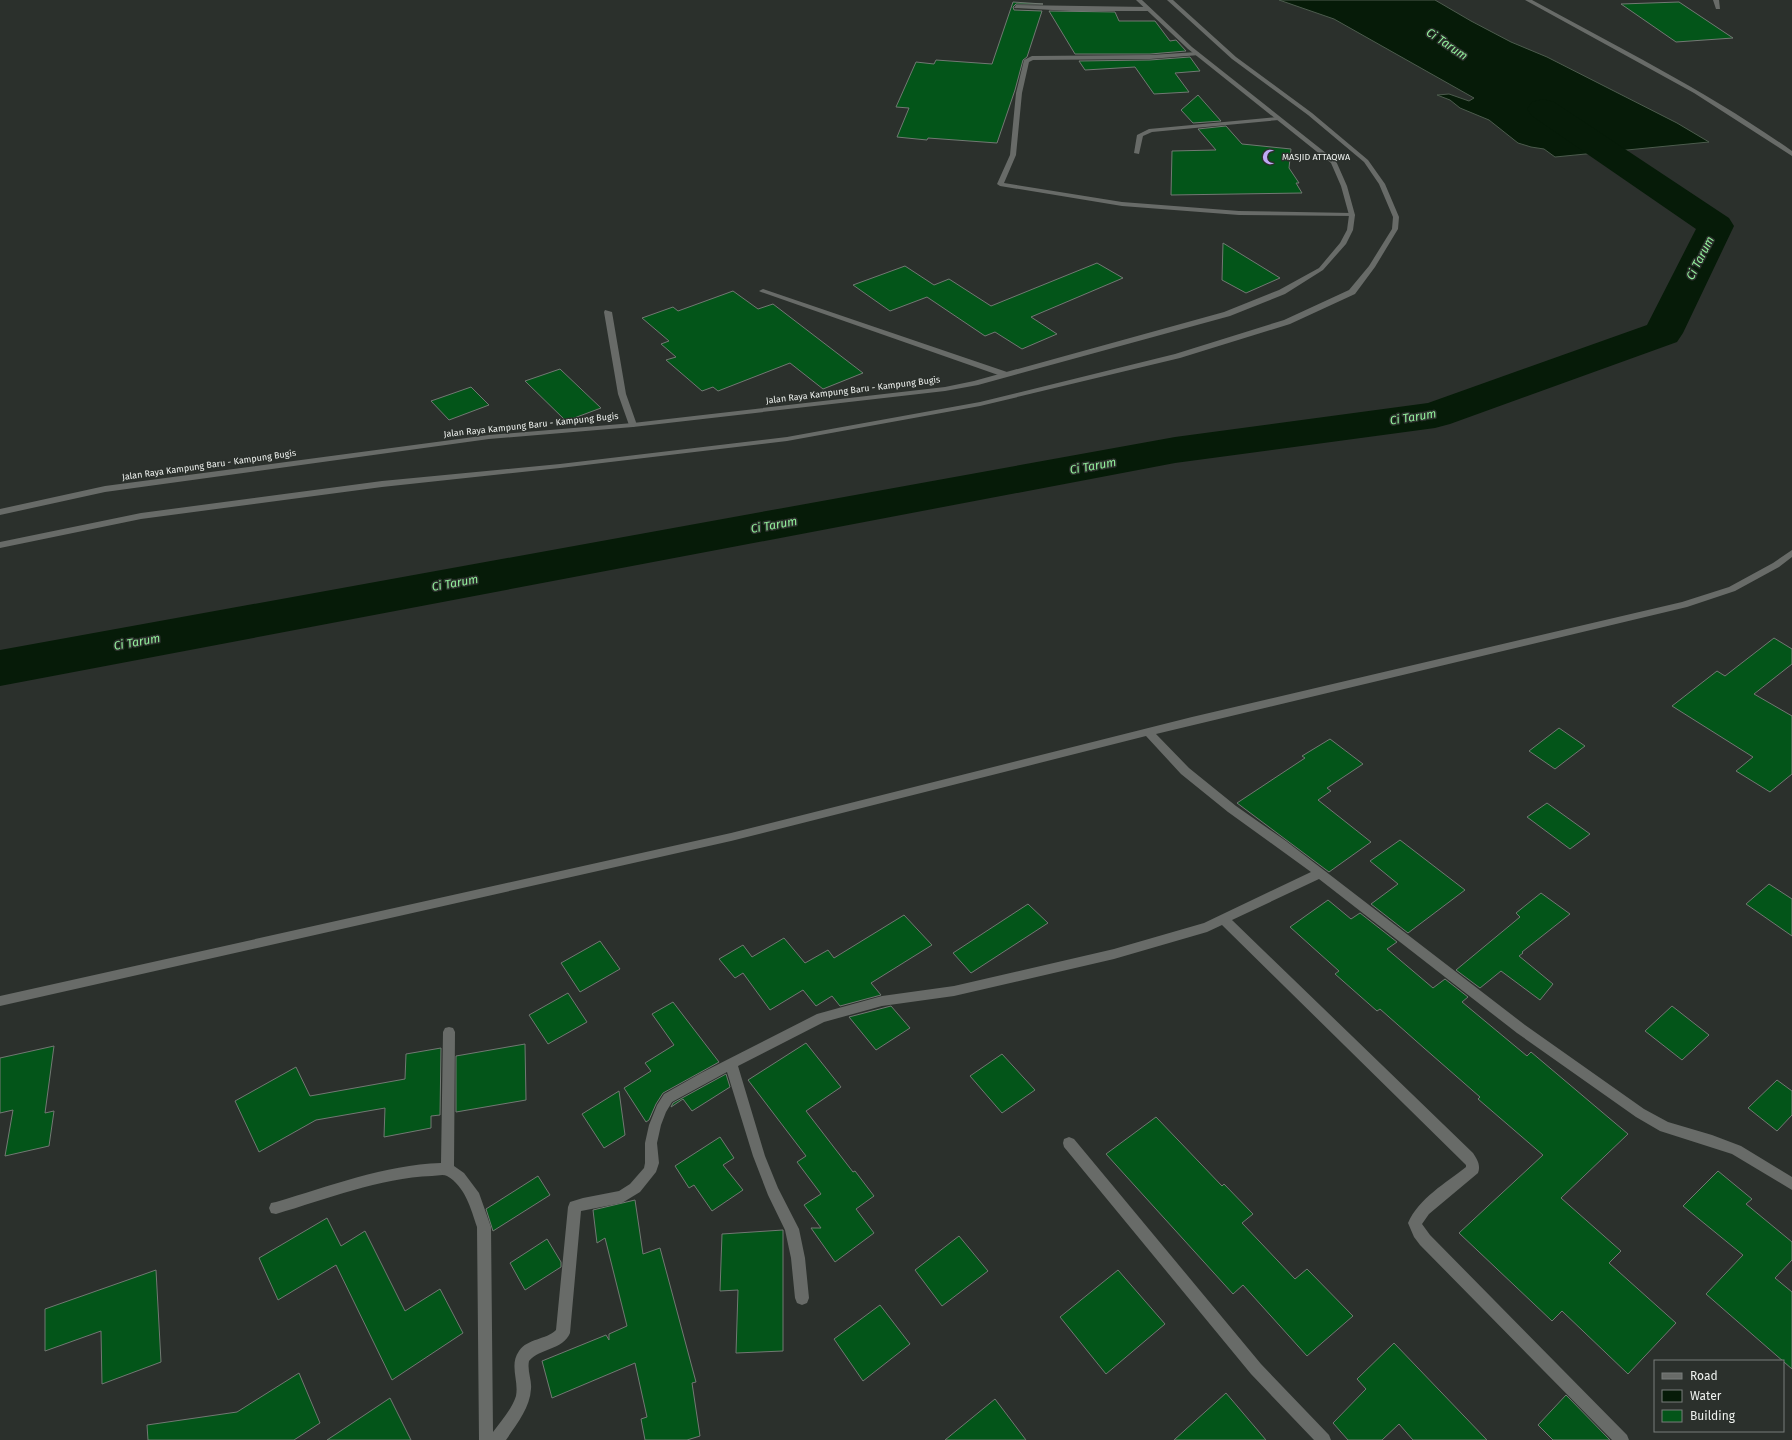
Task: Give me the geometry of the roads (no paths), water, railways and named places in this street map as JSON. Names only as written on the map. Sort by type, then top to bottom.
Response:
[{"type":"street","name":"Jalan Raya Kampung Baru - Kampung Bugis","points":[[0,512],[90,492],[160,481],[489,437],[633,425],[945,389],[1227,314],[1282,292],[1321,269],[1343,244],[1350,230],[1352,215],[1344,186],[1334,162],[1277,119],[1197,54],[1139,0]]},
{"type":"street","points":[[0,545],[141,516],[382,484],[560,466],[787,439],[980,404],[1177,356],[1288,322],[1352,292],[1372,267],[1394,229],[1396,217],[1382,184],[1366,161],[1310,114],[1234,58],[1170,0]]},
{"type":"street","points":[[1528,0],[1652,66],[1719,105],[1792,154]]},
{"type":"street","points":[[1716,0],[1718,8]]},
{"type":"street","points":[[1016,7],[1148,9]]},
{"type":"street","points":[[1197,54],[1150,57],[1032,58],[1026,61],[1018,102],[1015,150],[1008,172],[1000,184],[1144,206],[1239,213],[1352,215]]},
{"type":"street","points":[[1137,153],[1140,135],[1151,130],[1277,119]]},
{"type":"street","points":[[763,291],[1004,374]]},
{"type":"street","points":[[608,312],[622,394],[633,425]]},
{"type":"street","points":[[0,1001],[730,837],[1148,732],[1684,605],[1732,589],[1776,565],[1792,552]]},
{"type":"street","points":[[1148,732],[1185,771],[1232,810],[1282,844],[1318,874],[1521,1029],[1640,1114],[1665,1127],[1736,1150],[1792,1184]]},
{"type":"street","points":[[497,1440],[520,1404],[523,1395],[524,1387],[521,1370],[523,1358],[529,1349],[558,1339],[563,1333],[575,1207],[583,1204],[622,1197],[635,1188],[651,1168],[651,1143],[664,1103],[668,1098],[821,1018],[882,1001],[954,991],[1114,954],[1207,927],[1318,874]]},
{"type":"street","points":[[1224,920],[1468,1157],[1472,1163],[1473,1169],[1424,1209],[1415,1223],[1419,1232],[1425,1240],[1622,1440]]},
{"type":"street","points":[[447,1170],[449,1032]]},
{"type":"street","points":[[731,1064],[759,1156],[773,1191],[792,1229],[802,1298]]},
{"type":"street","points":[[1069,1144],[1256,1369],[1324,1440]]},
{"type":"street","points":[[276,1208],[387,1175],[420,1170],[447,1170],[459,1177],[474,1197],[484,1227],[486,1440]]},
{"type":"water","points":[[1279,0],[1435,0],[1511,42],[1547,57],[1677,123],[1709,142],[1555,157],[1544,149],[1518,143],[1489,120],[1460,108],[1450,100],[1437,95],[1449,94],[1469,101],[1474,98],[1334,19]]},
{"type":"waterway","name":"Ci Tarum","points":[[0,668],[1175,450],[1435,415],[1663,333],[1716,226],[1543,109]]},
{"type":"place","name":"MASJID ATTAQWA","points":[[1270,157]]}]
